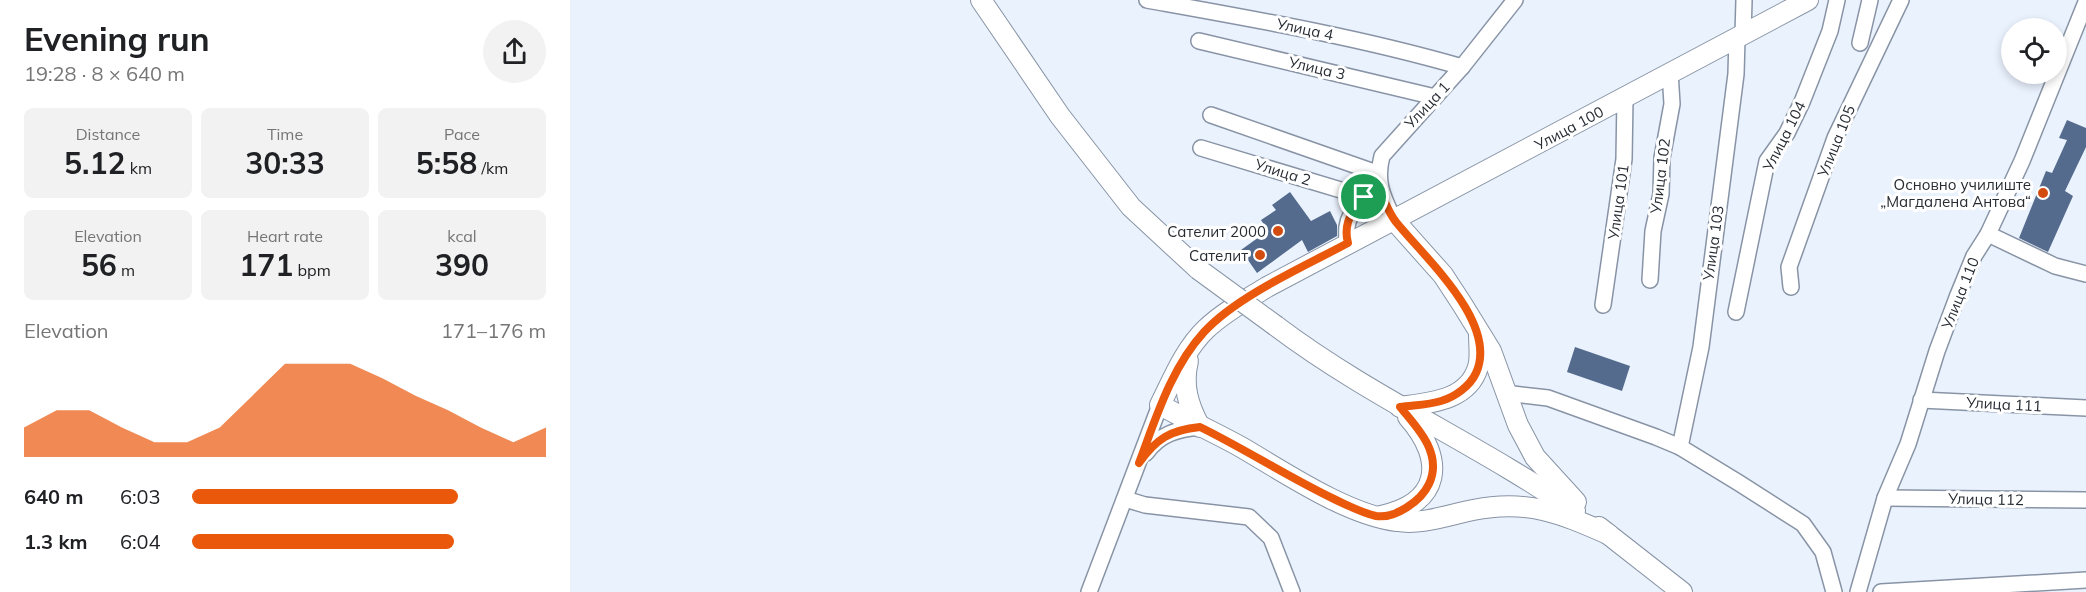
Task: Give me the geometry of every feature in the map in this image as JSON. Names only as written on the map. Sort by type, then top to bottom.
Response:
[{"type":"main road","points":[[981,0],[1060,116],[1131,207],[1198,269],[1318,358],[1552,495],[1608,534],[1682,592]]},
{"type":"main road","name":"Улица 100","points":[[1160,405],[1191,348],[1205,330],[1225,313],[1267,286],[1808,0]]},
{"type":"main road","points":[[1394,220],[1443,275],[1491,351],[1505,393],[1535,457],[1608,534]]},
{"type":"main road","points":[[1400,407],[1442,401],[1458,393],[1472,381],[1479,366],[1479,335]]},
{"type":"main road","points":[[1191,348],[1185,375],[1186,393],[1190,409],[1200,427]]},
{"type":"main road","points":[[1160,405],[1318,491],[1378,516],[1413,522],[1499,506],[1530,506],[1556,511],[1608,534]]},
{"type":"main road","points":[[1378,516],[1401,511],[1415,501],[1429,485],[1433,468],[1431,451],[1421,431],[1400,407]]},
{"type":"street","name":"Улица 4","points":[[1147,0],[1284,25],[1402,50],[1462,67]]},
{"type":"street","name":"Улица 1","points":[[1378,179],[1382,156],[1462,67],[1515,0]]},
{"type":"street","points":[[1740,36],[1744,0]]},
{"type":"street","name":"Улица 104","points":[[1736,312],[1767,161],[1787,133],[1802,102],[1830,31],[1837,0]]},
{"type":"street","points":[[1860,43],[1870,0]]},
{"type":"street","name":"Улица 105","points":[[1791,287],[1789,267],[1835,138],[1901,0]]},
{"type":"street","name":"Улица 110","points":[[1858,592],[1885,498],[1908,444],[1937,351],[1974,256],[1988,234],[2022,161],[2086,3]]},
{"type":"street","name":"Улица 103","points":[[1680,447],[1701,347],[1740,36]]},
{"type":"street","name":"Улица 3","points":[[1199,41],[1435,97]]},
{"type":"street","name":"Улица 102","points":[[1650,280],[1653,231],[1661,194],[1662,158],[1672,104],[1670,72]]},
{"type":"street","name":"Улица 101","points":[[1603,305],[1624,159],[1625,98]]},
{"type":"street","points":[[1210,115],[1378,179],[1394,220]]},
{"type":"street","name":"Улица 2","points":[[1201,148],[1364,197]]},
{"type":"street","points":[[1348,243],[1344,230],[1347,218],[1378,179]]},
{"type":"street","points":[[1988,234],[2055,266],[2086,274]]},
{"type":"street","points":[[1505,393],[1548,398],[1680,447],[1803,524],[1822,552],[1834,592]]},
{"type":"street","name":"Улица 111","points":[[1921,400],[2086,408]]},
{"type":"street","points":[[1089,592],[1160,405]]},
{"type":"street","points":[[1139,463],[1153,444],[1167,434],[1180,429],[1200,427]]},
{"type":"street","name":"Улица 112","points":[[1885,498],[2086,500]]},
{"type":"street","points":[[1125,499],[1145,505],[1249,517],[1271,538],[1292,592]]},
{"type":"street","points":[[1881,592],[2086,580]]},
{"type":"building","points":[[2067,120],[2086,128],[2086,147],[2065,191],[2073,196],[2048,252],[2019,238],[2046,171],[2052,173],[2067,140],[2059,138]]},
{"type":"building","name":"Сателит 2000","points":[[1290,192],[1311,221],[1330,211],[1337,225],[1337,236],[1308,252],[1302,240],[1257,273],[1241,250],[1259,237],[1256,233],[1265,226],[1261,220],[1276,210],[1272,205]]},
{"type":"building","points":[[1575,347],[1630,366],[1622,391],[1567,372]]},
{"type":"place","name":"Основно училиште „Магдалена Антова“","points":[[2043,193]]},
{"type":"place","name":"Сателит 2000","points":[[1278,231]]},
{"type":"place","name":"Сателит","points":[[1260,255]]},
{"type":"route","points":[[1378,185],[1394,220],[1443,275],[1479,335],[1479,366],[1472,381],[1458,393],[1442,401],[1400,407],[1421,431],[1431,451],[1433,468],[1429,485],[1415,501],[1401,511],[1378,516],[1318,491],[1200,427],[1180,429],[1167,434],[1153,444],[1139,463],[1160,405],[1191,348],[1205,330],[1225,313],[1267,286],[1348,243],[1344,230],[1347,218],[1364,197],[1378,185]]}]
